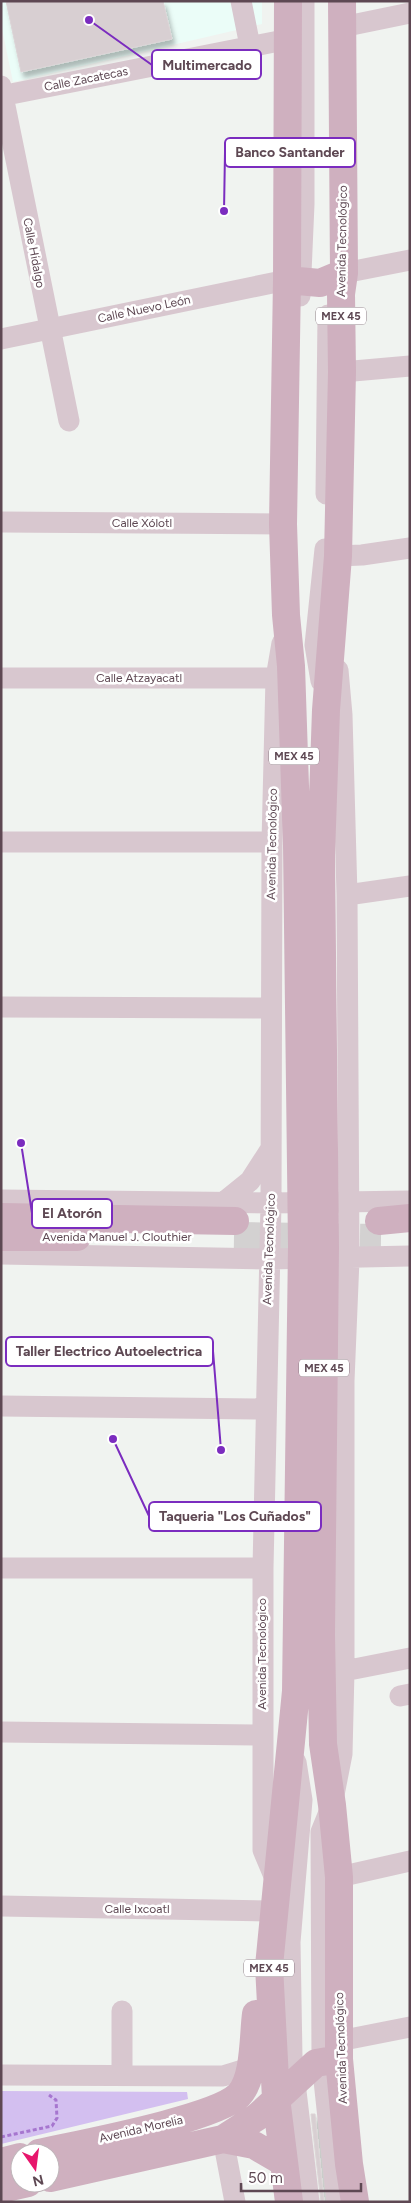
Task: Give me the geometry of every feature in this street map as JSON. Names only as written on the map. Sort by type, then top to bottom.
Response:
[{"type":"main road","name":"Avenida Tecnológico","points":[[288,1],[294,281],[283,524],[286,615],[284,672],[297,848],[309,1636],[332,1805],[339,1877],[333,2054],[355,2202]]},
{"type":"main road","name":"Avenida Tecnológico","points":[[297,848],[326,710],[338,556],[342,372],[341,294],[337,276],[342,14]]},
{"type":"main road","points":[[294,281],[320,283],[337,276]]},
{"type":"main road","name":"Avenida Manuel J. Clouthier","points":[[1,1217],[231,1219]]},
{"type":"main road","points":[[410,1218],[380,1230],[410,1235]]},
{"type":"main road","name":"Avenida Manuel J. Clouthier","points":[[1,1237],[231,1219]]},
{"type":"main road","name":"Avenida Tecnológico","points":[[289,2202],[283,2162],[285,2090],[269,1966],[276,1881],[293,1734],[309,1636]]},
{"type":"main road","points":[[249,2068],[254,2056],[256,2016],[269,1966]]},
{"type":"main road","points":[[60,2176],[223,2139],[257,2117],[316,2063],[333,2054]]},
{"type":"main road","name":"Avenida Morelia","points":[[60,2148],[186,2118],[223,2105],[239,2094],[245,2085],[249,2068]]},
{"type":"main road","points":[[223,2139],[254,2145],[283,2162]]},
{"type":"street","points":[[241,1],[250,46]]},
{"type":"street","points":[[284,672],[298,631],[294,281],[304,204],[304,1]]},
{"type":"street","points":[[326,710],[315,645],[325,554],[337,276],[328,1]]},
{"type":"street","points":[[342,14],[410,13]]},
{"type":"street","name":"Calle Zacatecas","points":[[2,93],[289,39]]},
{"type":"street","name":"Calle Hidalgo","points":[[2,93],[68,421]]},
{"type":"street","points":[[337,276],[410,260]]},
{"type":"street","name":"Calle Nuevo León","points":[[1,339],[294,281]]},
{"type":"street","points":[[342,372],[410,366]]},
{"type":"street","name":"Calle Xólotl","points":[[1,522],[283,524]]},
{"type":"street","points":[[338,556],[362,555],[410,548]]},
{"type":"street","name":"Avenida Tecnológico","points":[[332,630],[342,715],[347,895],[349,1259],[344,1381],[344,1671],[342,1754],[332,1805]]},
{"type":"street","name":"Calle Atzayacatl","points":[[1,678],[284,672]]},
{"type":"street","points":[[1,842],[297,848]]},
{"type":"street","name":"Avenida Tecnológico","points":[[276,1881],[263,1850],[262,1735],[265,1409],[271,1203],[271,1008],[297,848]]},
{"type":"street","points":[[347,895],[410,886]]},
{"type":"street","points":[[1,1007],[271,1008]]},
{"type":"street","points":[[231,1219],[250,1181],[270,1150]]},
{"type":"street","points":[[1,1200],[231,1219],[271,1203],[410,1201]]},
{"type":"street","points":[[1,1254],[268,1259],[349,1259],[410,1256]]},
{"type":"street","points":[[1,1406],[265,1409]]},
{"type":"street","points":[[1,1568],[263,1568]]},
{"type":"street","points":[[344,1671],[410,1658]]},
{"type":"street","points":[[1,1732],[262,1735]]},
{"type":"street","points":[[293,1734],[302,1800],[290,1942],[292,2057],[285,2090],[309,2202]]},
{"type":"street","points":[[332,1805],[321,1832],[333,2054],[337,2202]]},
{"type":"street","points":[[339,1877],[410,1861]]},
{"type":"street","name":"Calle Ixcoatl","points":[[1,1906],[274,1911]]},
{"type":"street","points":[[122,2011],[122,2075]]},
{"type":"street","points":[[333,2054],[410,2027]]},
{"type":"street","points":[[1,2075],[223,2076],[249,2068]]},
{"type":"street","points":[[223,2139],[235,2202]]},
{"type":"path","points":[[1,2138],[52,2126],[57,2118],[56,2100],[52,2095],[43,2095]]},
{"type":"shaded area","points":[[1,1],[262,1],[262,24],[13,82],[1,24]]},
{"type":"shaded area","points":[[1,2091],[187,2092],[188,2099],[1,2144]]},
{"type":"building","points":[[6,1],[163,1],[172,39],[21,72]]},
{"type":"building","points":[[311,2114],[315,2114],[324,2202],[321,2202]]},
{"type":"tunnel","points":[[234,1236],[381,1238]]},
{"type":"place","name":"Multimercado","points":[[89,20]]},
{"type":"place","name":"Banco Santander","points":[[224,211]]},
{"type":"place","name":"El Atorón","points":[[21,1143]]},
{"type":"place","name":"Taqueria \"Los Cuñados\"","points":[[113,1439]]},
{"type":"place","name":"Taller Electrico Autoelectrica","points":[[221,1450]]}]
